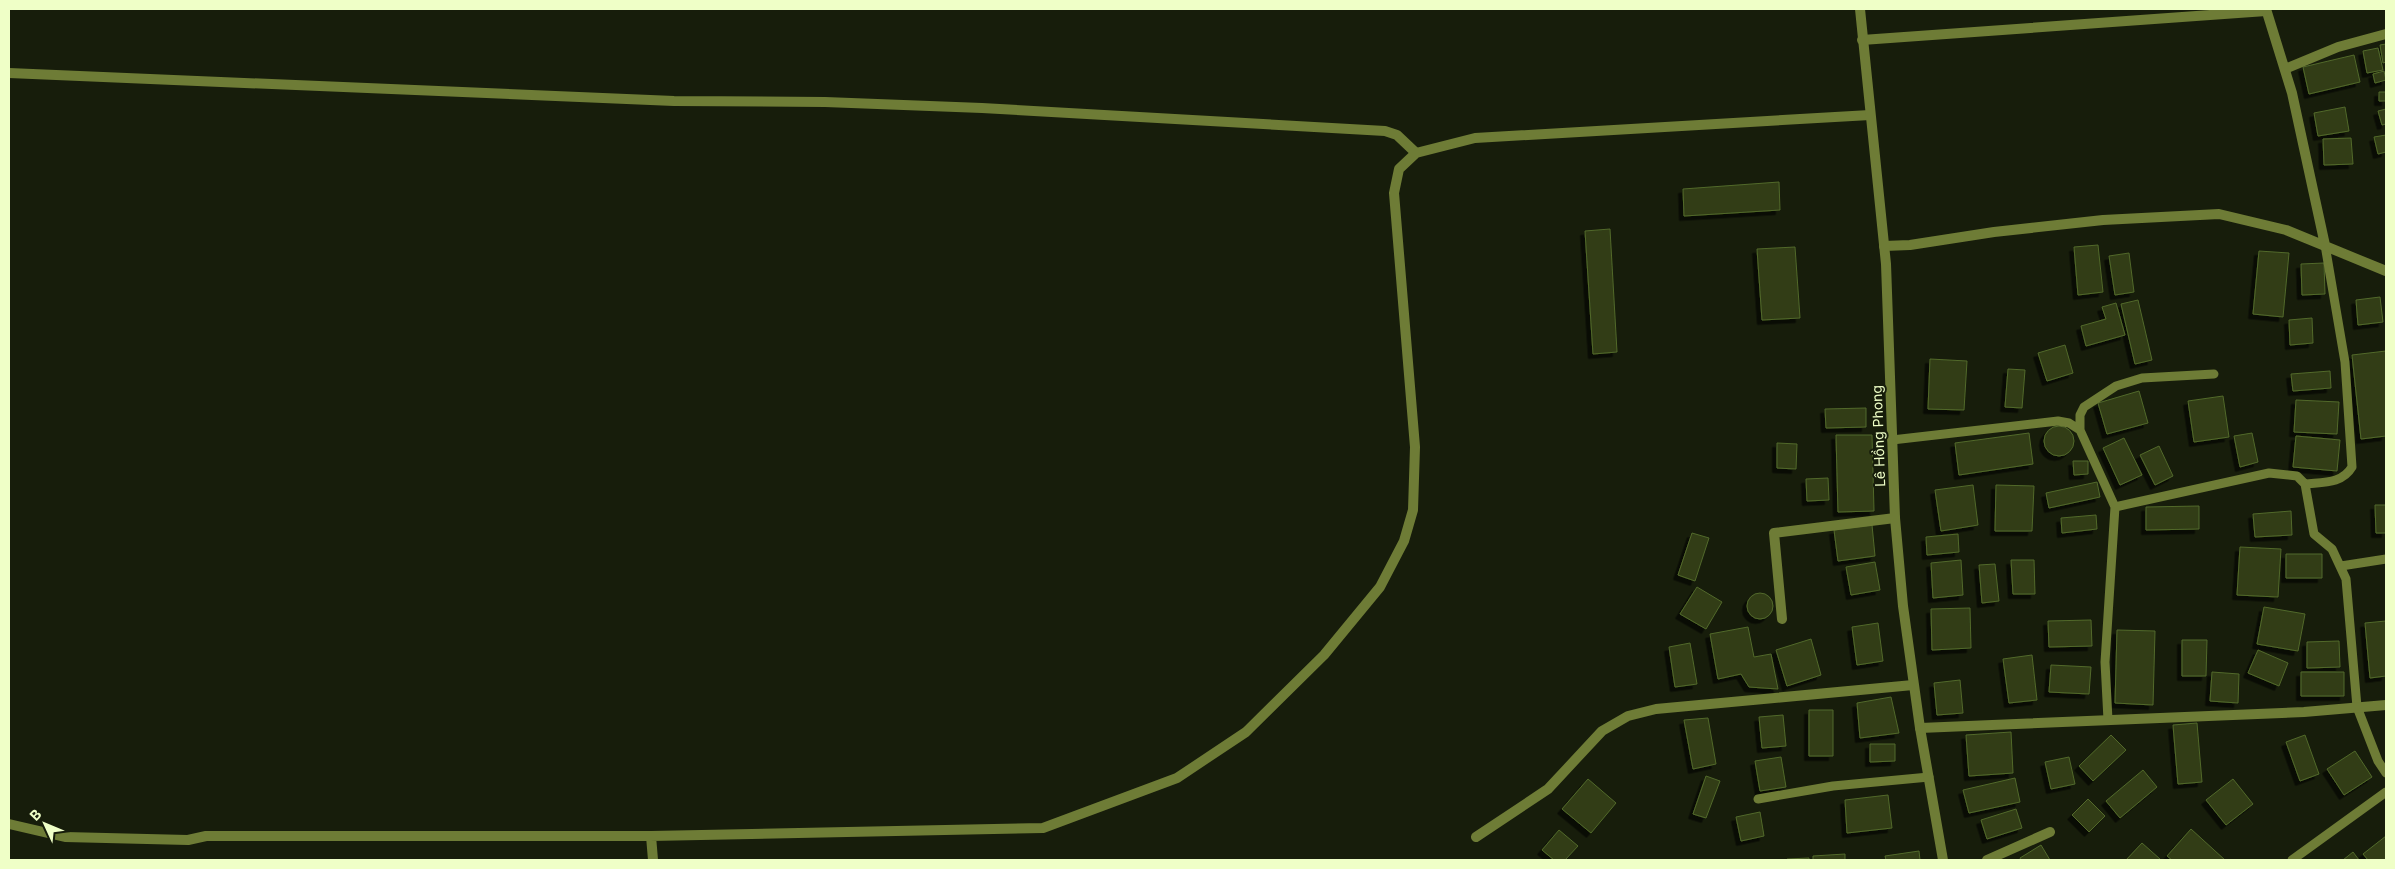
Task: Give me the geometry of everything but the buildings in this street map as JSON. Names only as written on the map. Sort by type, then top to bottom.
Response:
[{"type":"street","name":"Lê Hồng Phong","points":[[1860,9],[1884,246],[1895,518],[1920,728],[1943,860]]},
{"type":"street","points":[[1862,40],[2266,10],[2292,93],[2325,245]]},
{"type":"street","points":[[2285,69],[2338,47],[2386,34]]},
{"type":"street","points":[[9,73],[674,101],[825,102],[982,108],[1385,131],[1397,135],[1416,153]]},
{"type":"street","points":[[9,824],[64,837],[179,840],[216,836],[651,836],[1042,828],[1177,778],[1246,732],[1324,655],[1380,587],[1404,540],[1413,510],[1415,447],[1394,192],[1399,168],[1416,153],[1475,138],[1870,115]]},
{"type":"street","points":[[1884,246],[1910,245],[1994,232],[2104,220],[2219,214],[2286,230],[2386,271]]},
{"type":"street","points":[[1782,619],[1774,533],[1895,518]]},
{"type":"street","points":[[1476,837],[1548,789],[1602,732],[1628,716],[1656,708],[1914,685]]},
{"type":"street","points":[[1920,728],[2304,712],[2386,705]]},
{"type":"street","points":[[1987,860],[2050,832]]},
{"type":"street","points":[[651,836],[653,860]]},
{"type":"lane","points":[[2305,484],[2333,481],[2347,476],[2352,467],[2345,362],[2325,245]]},
{"type":"lane","points":[[2108,720],[2105,662],[2115,507],[2080,430],[2080,415],[2084,407],[2116,386],[2142,378],[2214,374]]},
{"type":"lane","points":[[1892,440],[2058,421],[2069,423],[2080,430]]},
{"type":"lane","points":[[2115,507],[2269,473],[2297,476],[2305,484],[2314,534],[2332,548],[2346,579],[2357,707],[2375,754],[2386,773]]},
{"type":"lane","points":[[2341,566],[2386,558]]},
{"type":"lane","points":[[1758,799],[1833,786],[1929,777]]},
{"type":"lane","points":[[2292,860],[2386,792]]}]
